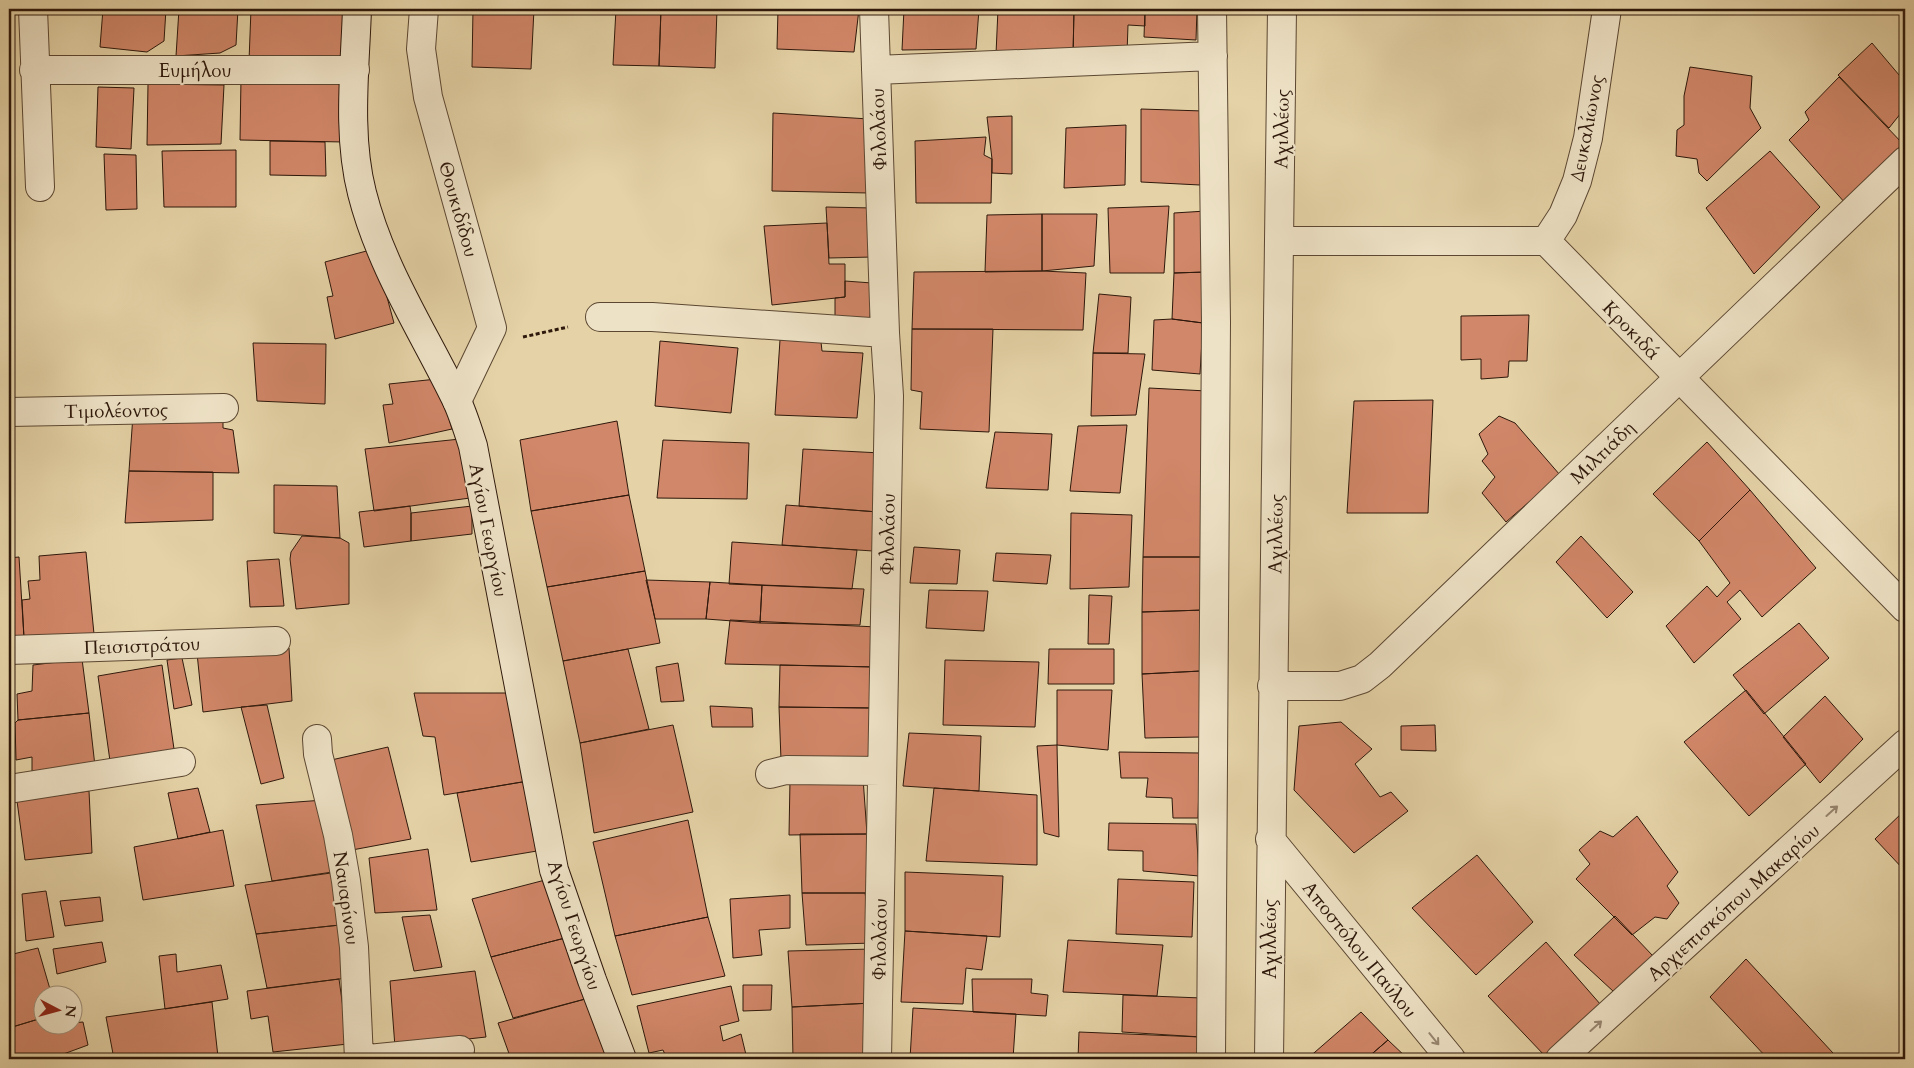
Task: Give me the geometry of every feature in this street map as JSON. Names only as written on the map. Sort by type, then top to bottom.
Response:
[{"type":"street","points":[[33,9],[40,187]]},
{"type":"street","name":"Αγίου Γεωργίου","points":[[357,9],[353,145],[362,192],[375,237],[399,291],[457,401],[473,446],[554,870],[622,1059]]},
{"type":"street","name":"Θουκιδίδου","points":[[424,9],[421,49],[428,96],[492,328],[457,401]]},
{"type":"street","name":"Φιλολάου","points":[[874,9],[885,333],[889,396],[878,1059]]},
{"type":"street","points":[[1211,1059],[1216,332],[1212,9]]},
{"type":"street","name":"Αχιλλέως","points":[[1269,1059],[1270,839],[1282,9]]},
{"type":"street","name":"Δευκαλίωνος","points":[[1546,241],[1563,215],[1577,181],[1588,138],[1607,9]]},
{"type":"street","points":[[876,70],[1213,56]]},
{"type":"street","name":"Ευμήλου","points":[[34,70],[355,70]]},
{"type":"street","name":"Μιλτιάδη","points":[[1272,686],[1340,686],[1362,679],[1380,665],[1905,161]]},
{"type":"street","points":[[1280,241],[1546,241]]},
{"type":"street","name":"Κροκιδά","points":[[1546,241],[1905,608]]},
{"type":"street","points":[[600,317],[652,317],[885,333]]},
{"type":"street","name":"Τιμολέοντος","points":[[9,412],[224,408]]},
{"type":"street","name":"Πεισιστράτου","points":[[9,650],[276,640]]},
{"type":"street","name":"Ναυαρίνου","points":[[318,739],[318,754],[338,835],[346,881],[354,947],[359,1059]]},
{"type":"street","name":"Αρχιεπισκόπου Μακαρίου","points":[[1560,1059],[1905,744]]},
{"type":"street","points":[[9,789],[181,762]]},
{"type":"street","points":[[770,774],[786,770],[882,771]]},
{"type":"street","name":"Αποστόλου Παύλου","points":[[1270,839],[1451,1059]]},
{"type":"street","points":[[368,1059],[460,1050]]},
{"type":"path","points":[[484,346],[558,330],[600,317]]},
{"type":"building","points":[[103,9],[166,9],[164,41],[147,52],[100,47]]},
{"type":"building","points":[[179,9],[238,9],[236,45],[220,53],[176,56]]},
{"type":"building","points":[[251,9],[348,9],[345,61],[249,61]]},
{"type":"building","points":[[473,9],[534,9],[531,69],[472,67]]},
{"type":"building","points":[[616,9],[661,9],[659,66],[613,65]]},
{"type":"building","points":[[661,9],[717,9],[715,68],[659,66]]},
{"type":"building","points":[[778,9],[859,9],[854,52],[777,49]]},
{"type":"building","points":[[904,9],[979,9],[976,49],[902,50]]},
{"type":"building","points":[[998,9],[1074,9],[1073,57],[996,54]]},
{"type":"building","points":[[1074,9],[1145,9],[1145,26],[1128,25],[1127,54],[1073,57]]},
{"type":"building","points":[[1145,9],[1197,9],[1196,40],[1144,37]]},
{"type":"building","points":[[1872,43],[1905,82],[1905,108],[1889,128],[1838,75]]},
{"type":"building","points":[[1690,67],[1752,76],[1750,108],[1761,128],[1707,181],[1699,173],[1697,159],[1676,156],[1677,130],[1684,125],[1684,96]]},
{"type":"building","points":[[347,77],[344,142],[240,140],[241,78]]},
{"type":"building","points":[[1839,77],[1905,146],[1905,150],[1846,204],[1789,140],[1809,120],[1805,112]]},
{"type":"building","points":[[148,84],[224,85],[221,144],[147,145]]},
{"type":"building","points":[[98,87],[134,88],[131,149],[96,147]]},
{"type":"building","points":[[1141,109],[1203,111],[1200,185],[1141,182]]},
{"type":"building","points":[[773,113],[869,119],[869,193],[772,191]]},
{"type":"building","points":[[1012,116],[1012,174],[992,173],[987,117]]},
{"type":"building","points":[[1126,125],[1125,185],[1064,188],[1066,128]]},
{"type":"building","points":[[986,137],[984,155],[992,159],[991,203],[916,203],[915,141]]},
{"type":"building","points":[[270,141],[325,142],[326,176],[270,175]]},
{"type":"building","points":[[236,150],[236,207],[164,207],[162,151]]},
{"type":"building","points":[[1770,151],[1820,207],[1754,274],[1706,208]]},
{"type":"building","points":[[104,154],[136,155],[137,209],[106,210]]},
{"type":"building","points":[[1169,206],[1164,273],[1110,273],[1108,208]]},
{"type":"building","points":[[826,207],[873,208],[873,257],[829,258]]},
{"type":"building","points":[[1206,211],[1206,272],[1174,273],[1174,213]]},
{"type":"building","points":[[1042,214],[1097,214],[1094,266],[1042,271]]},
{"type":"building","points":[[1042,214],[1042,271],[985,272],[987,215]]},
{"type":"building","points":[[827,223],[829,264],[845,264],[845,297],[772,305],[764,226]]},
{"type":"building","points":[[374,249],[394,323],[335,339],[327,297],[333,296],[325,262]]},
{"type":"building","points":[[1042,271],[1086,273],[1083,330],[912,329],[914,272]]},
{"type":"building","points":[[1206,272],[1203,323],[1172,319],[1174,273]]},
{"type":"building","points":[[845,281],[872,283],[870,318],[835,316],[835,298],[845,297]]},
{"type":"building","points":[[1099,294],[1131,297],[1128,353],[1093,353]]},
{"type":"building","points":[[1529,315],[1527,361],[1509,361],[1508,377],[1481,379],[1481,359],[1461,360],[1461,316]]},
{"type":"building","points":[[1172,319],[1203,323],[1200,374],[1152,370],[1154,320]]},
{"type":"building","points":[[912,329],[993,329],[989,432],[920,429],[922,392],[911,390]]},
{"type":"building","points":[[780,340],[821,342],[822,351],[863,353],[857,418],[775,415]]},
{"type":"building","points":[[660,341],[738,348],[731,413],[655,406]]},
{"type":"building","points":[[253,343],[326,344],[325,404],[257,401]]},
{"type":"building","points":[[1093,353],[1145,354],[1136,415],[1091,416]]},
{"type":"building","points":[[437,379],[452,429],[389,443],[383,405],[393,404],[389,384]]},
{"type":"building","points":[[1149,388],[1207,391],[1206,557],[1143,557]]},
{"type":"building","points":[[1433,400],[1428,513],[1347,513],[1354,401]]},
{"type":"building","points":[[133,415],[223,415],[223,428],[233,430],[239,473],[129,471]]},
{"type":"building","points":[[1499,416],[1515,423],[1560,475],[1506,522],[1482,493],[1495,477],[1482,461],[1488,454],[1479,434]]},
{"type":"building","points":[[617,421],[629,495],[531,511],[520,440]]},
{"type":"building","points":[[1127,425],[1120,493],[1070,491],[1078,426]]},
{"type":"building","points":[[995,432],[1052,434],[1048,490],[986,488]]},
{"type":"building","points":[[460,439],[470,498],[374,511],[365,449]]},
{"type":"building","points":[[663,440],[749,443],[747,499],[657,498]]},
{"type":"building","points":[[1707,442],[1750,490],[1699,541],[1653,494]]},
{"type":"building","points":[[803,449],[881,453],[878,512],[799,506]]},
{"type":"building","points":[[129,471],[213,472],[213,520],[125,523]]},
{"type":"building","points":[[274,485],[337,486],[340,538],[274,533]]},
{"type":"building","points":[[1750,490],[1816,568],[1762,617],[1740,590],[1727,602],[1741,619],[1694,663],[1666,626],[1707,586],[1717,597],[1730,583],[1699,541]]},
{"type":"building","points":[[629,495],[645,571],[547,587],[531,511]]},
{"type":"building","points":[[786,505],[878,512],[873,551],[782,545]]},
{"type":"building","points":[[410,506],[411,541],[364,547],[359,512]]},
{"type":"building","points":[[472,506],[472,534],[411,541],[411,513]]},
{"type":"building","points":[[1071,513],[1132,515],[1129,587],[1070,589]]},
{"type":"building","points":[[302,536],[340,538],[349,543],[349,604],[296,609],[290,559],[291,552]]},
{"type":"building","points":[[1581,536],[1633,592],[1607,618],[1556,562]]},
{"type":"building","points":[[732,542],[857,550],[852,589],[729,584]]},
{"type":"building","points":[[914,547],[960,550],[957,584],[910,583]]},
{"type":"building","points":[[86,552],[94,634],[24,638],[22,600],[30,599],[28,581],[40,580],[39,556]]},
{"type":"building","points":[[996,553],[1051,555],[1047,584],[993,581]]},
{"type":"building","points":[[19,557],[24,638],[9,638],[9,558]]},
{"type":"building","points":[[1143,557],[1206,557],[1204,610],[1142,612]]},
{"type":"building","points":[[279,559],[284,606],[250,607],[247,561]]},
{"type":"building","points":[[645,571],[660,643],[563,661],[547,587]]},
{"type":"building","points":[[646,580],[710,582],[706,619],[655,619]]},
{"type":"building","points":[[710,582],[762,585],[760,623],[706,619]]},
{"type":"building","points":[[762,585],[864,589],[860,625],[760,623]]},
{"type":"building","points":[[929,590],[988,591],[984,631],[926,628]]},
{"type":"building","points":[[1089,595],[1112,596],[1109,644],[1088,644]]},
{"type":"building","points":[[1204,610],[1201,671],[1142,674],[1142,612]]},
{"type":"building","points":[[730,620],[877,627],[876,667],[725,664]]},
{"type":"building","points":[[1799,623],[1829,658],[1764,714],[1733,675]]},
{"type":"building","points":[[289,648],[292,701],[203,712],[197,653]]},
{"type":"building","points":[[628,649],[649,729],[580,743],[563,661]]},
{"type":"building","points":[[1049,649],[1114,649],[1114,684],[1048,684]]},
{"type":"building","points":[[182,658],[192,705],[174,709],[167,660]]},
{"type":"building","points":[[82,659],[89,713],[18,720],[17,694],[32,691],[33,665]]},
{"type":"building","points":[[945,660],[1039,662],[1035,727],[943,725]]},
{"type":"building","points":[[678,663],[684,701],[661,702],[656,667]]},
{"type":"building","points":[[162,665],[174,749],[110,761],[98,676]]},
{"type":"building","points":[[780,665],[876,667],[873,708],[779,707]]},
{"type":"building","points":[[9,669],[11,717],[9,718]]},
{"type":"building","points":[[1201,671],[1200,737],[1145,738],[1142,674]]},
{"type":"building","points":[[1057,690],[1112,690],[1108,750],[1057,745]]},
{"type":"building","points":[[1746,690],[1806,764],[1749,816],[1684,742]]},
{"type":"building","points":[[414,693],[512,693],[528,781],[444,795],[435,737],[423,736]]},
{"type":"building","points":[[1825,696],[1863,739],[1820,783],[1783,737]]},
{"type":"building","points":[[267,705],[284,778],[261,784],[241,707]]},
{"type":"building","points":[[710,706],[752,708],[753,727],[712,727]]},
{"type":"building","points":[[779,707],[873,708],[871,761],[781,760]]},
{"type":"building","points":[[89,713],[95,766],[32,777],[32,757],[16,760],[15,723],[18,720]]},
{"type":"building","points":[[1341,722],[1372,749],[1355,764],[1380,797],[1391,792],[1408,811],[1354,853],[1294,790],[1299,726]]},
{"type":"building","points":[[673,725],[693,812],[594,833],[580,743]]},
{"type":"building","points":[[1435,725],[1436,751],[1401,750],[1401,726]]},
{"type":"building","points":[[909,733],[981,736],[979,791],[903,786]]},
{"type":"building","points":[[1057,745],[1059,837],[1044,833],[1037,746]]},
{"type":"building","points":[[388,747],[411,839],[352,850],[327,761]]},
{"type":"building","points":[[1119,752],[1200,753],[1198,818],[1173,818],[1172,798],[1146,797],[1148,778],[1121,778]]},
{"type":"building","points":[[863,778],[867,834],[789,835],[790,780]]},
{"type":"building","points":[[528,781],[537,851],[471,862],[457,793]]},
{"type":"building","points":[[198,788],[210,832],[178,839],[168,793]]},
{"type":"building","points":[[934,788],[1037,795],[1037,865],[926,861]]},
{"type":"building","points":[[89,791],[92,853],[25,860],[17,801]]},
{"type":"building","points":[[324,800],[339,871],[272,881],[256,805]]},
{"type":"building","points":[[1905,810],[1905,871],[1875,839]]},
{"type":"building","points":[[1637,816],[1678,872],[1667,886],[1679,903],[1667,919],[1655,917],[1632,935],[1576,879],[1590,864],[1579,850],[1600,831],[1613,837]]},
{"type":"building","points":[[688,820],[708,917],[615,936],[593,842]]},
{"type":"building","points":[[1109,823],[1196,824],[1199,876],[1143,871],[1143,851],[1108,850]]},
{"type":"building","points":[[223,830],[234,886],[143,900],[134,847]]},
{"type":"building","points":[[800,834],[867,834],[871,893],[802,893]]},
{"type":"building","points":[[428,849],[437,910],[375,913],[369,858]]},
{"type":"building","points":[[1477,855],[1533,922],[1476,975],[1412,908]]},
{"type":"building","points":[[905,872],[1003,876],[1000,937],[905,931]]},
{"type":"building","points":[[331,873],[340,925],[256,934],[245,885]]},
{"type":"building","points":[[9,877],[14,909],[9,909]]},
{"type":"building","points":[[549,879],[569,937],[491,957],[472,899]]},
{"type":"building","points":[[1118,879],[1194,882],[1192,937],[1116,934]]},
{"type":"building","points":[[46,891],[54,937],[26,941],[22,894]]},
{"type":"building","points":[[802,893],[865,893],[873,943],[806,945]]},
{"type":"building","points":[[790,895],[790,928],[759,930],[762,955],[733,958],[730,899]]},
{"type":"building","points":[[100,897],[103,921],[65,926],[60,901]]},
{"type":"building","points":[[430,915],[442,967],[414,971],[402,917]]},
{"type":"building","points":[[1615,916],[1653,956],[1614,992],[1574,955]]},
{"type":"building","points":[[708,917],[725,976],[632,995],[615,936]]},
{"type":"building","points":[[340,925],[347,978],[267,988],[256,934]]},
{"type":"building","points":[[905,931],[987,936],[982,970],[966,968],[963,1004],[901,1002]]},
{"type":"building","points":[[569,937],[589,998],[513,1018],[491,957]]},
{"type":"building","points":[[1068,940],[1163,945],[1157,996],[1063,992]]},
{"type":"building","points":[[102,942],[106,962],[57,974],[53,949]]},
{"type":"building","points":[[1546,942],[1601,1005],[1545,1056],[1488,996]]},
{"type":"building","points":[[38,948],[49,986],[32,986],[32,1021],[9,1028],[9,955]]},
{"type":"building","points":[[873,949],[872,1003],[792,1007],[788,951]]},
{"type":"building","points":[[176,954],[177,972],[221,965],[228,999],[165,1009],[159,956]]},
{"type":"building","points":[[1746,959],[1833,1053],[1828,1059],[1768,1059],[1710,997]]},
{"type":"building","points":[[475,971],[486,1037],[395,1047],[390,981]]},
{"type":"building","points":[[339,979],[348,1044],[273,1052],[268,1016],[251,1019],[247,991]]},
{"type":"building","points":[[972,979],[1032,979],[1031,993],[1048,995],[1046,1016],[973,1012]]},
{"type":"building","points":[[743,985],[772,985],[771,1010],[743,1011]]},
{"type":"building","points":[[731,986],[739,1021],[720,1026],[723,1041],[741,1034],[747,1059],[667,1059],[663,1050],[649,1053],[637,1006]]},
{"type":"building","points":[[1123,995],[1202,998],[1201,1037],[1122,1032]]},
{"type":"building","points":[[589,998],[612,1059],[511,1059],[498,1023]]},
{"type":"building","points":[[212,1002],[218,1057],[205,1059],[114,1059],[106,1017]]},
{"type":"building","points":[[872,1003],[871,1059],[793,1059],[792,1007]]},
{"type":"building","points":[[913,1008],[1016,1014],[1013,1059],[910,1059]]},
{"type":"building","points":[[1361,1012],[1388,1040],[1366,1059],[1307,1059]]},
{"type":"building","points":[[32,1021],[32,1036],[82,1036],[83,1022],[88,1045],[58,1056],[58,1059],[9,1059],[9,1028]]},
{"type":"building","points":[[1079,1032],[1201,1037],[1199,1059],[1078,1059]]},
{"type":"building","points":[[1388,1040],[1408,1059],[1366,1059]]}]
